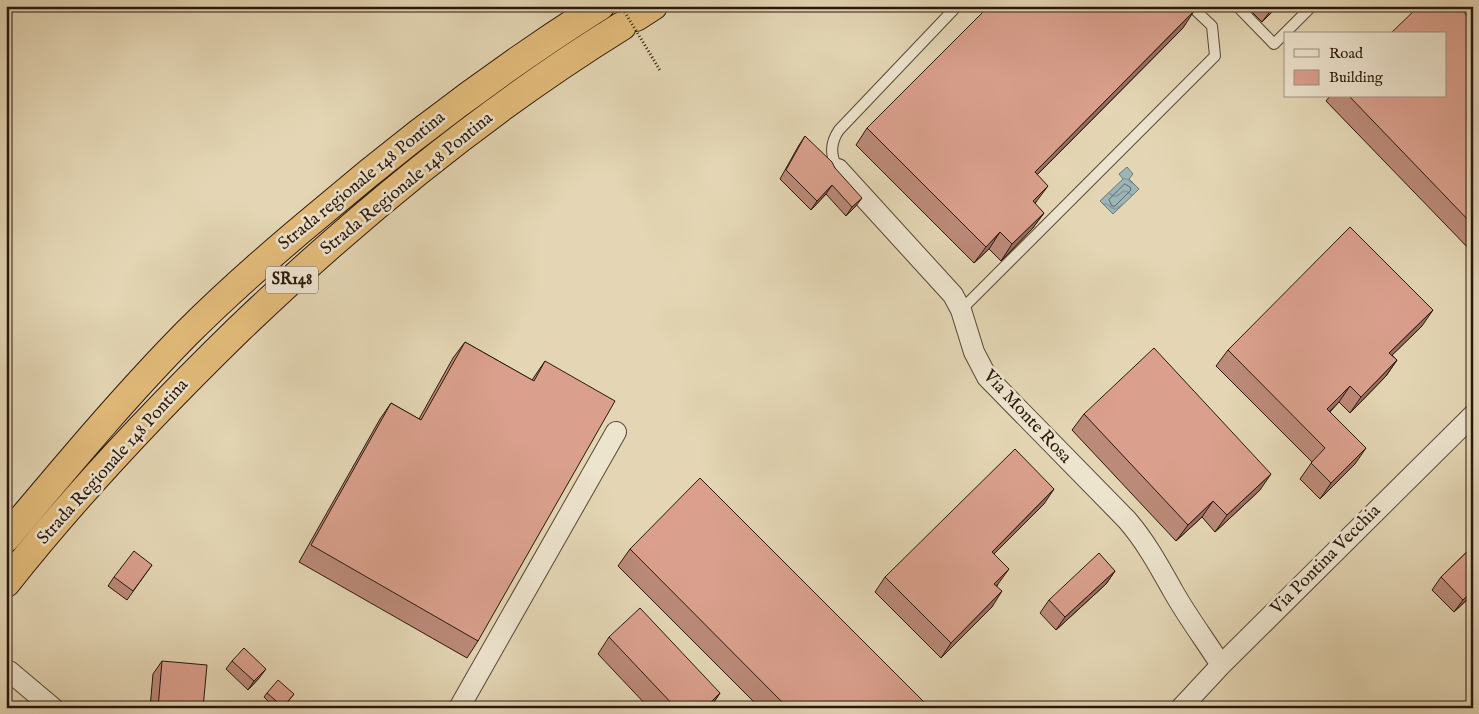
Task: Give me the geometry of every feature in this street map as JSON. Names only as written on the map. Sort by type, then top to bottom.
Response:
[{"type":"highway","name":"Strada regionale 148 Pontina","points":[[6,538],[130,394],[187,333],[239,284],[349,189],[452,107],[600,6]]},
{"type":"highway","name":"Strada Regionale 148 Pontina","points":[[6,583],[76,499],[130,440],[208,360],[313,261],[369,212],[443,152],[633,14]]},
{"type":"street","name":"Via Monte Rosa","points":[[838,169],[947,287],[961,310],[974,352],[987,377],[1133,527],[1154,555],[1173,591],[1221,665]]},
{"type":"street","name":"Via Pontina Vecchia","points":[[1181,708],[1221,665],[1473,415]]},
{"type":"street","points":[[459,708],[616,432]]},
{"type":"street","points":[[9,671],[53,708]]},
{"type":"lane","points":[[838,169],[832,157],[832,150],[839,130],[956,6]]},
{"type":"lane","points":[[961,310],[1215,56],[1212,26],[1191,6]]},
{"type":"lane","points":[[1237,6],[1274,44],[1284,34]]},
{"type":"lane","points":[[1286,32],[1312,6]]},
{"type":"path","points":[[633,14],[652,57],[661,72]]},
{"type":"water","points":[[1127,167],[1133,174],[1129,179],[1139,189],[1113,214],[1100,201],[1123,179],[1119,174]]},
{"type":"building","points":[[989,6],[1189,6],[1194,11],[1035,172],[1048,186],[1033,201],[1044,213],[1012,244],[1000,232],[986,247],[867,128]]},
{"type":"building","points":[[1419,6],[1458,6],[1473,22],[1473,225],[1351,98],[1446,98],[1446,32],[1392,32]]},
{"type":"building","points":[[805,136],[832,162],[835,168],[862,198],[852,207],[832,185],[817,201],[786,170]]},
{"type":"building","points":[[1350,227],[1433,310],[1389,353],[1397,360],[1361,397],[1350,386],[1327,409],[1366,448],[1331,483],[1311,463],[1325,448],[1228,350]]},
{"type":"building","points":[[465,342],[534,381],[545,361],[615,401],[478,641],[311,545],[391,403],[421,420]]},
{"type":"building","points":[[1154,348],[1271,474],[1227,515],[1213,501],[1188,525],[1084,414]]},
{"type":"building","points":[[1015,449],[1054,489],[992,552],[1009,569],[994,584],[1002,591],[951,643],[885,577]]},
{"type":"building","points":[[700,478],[928,706],[927,708],[788,708],[630,549]]},
{"type":"building","points":[[1473,546],[1473,590],[1463,600],[1441,577]]},
{"type":"building","points":[[134,551],[152,565],[133,591],[114,577]]},
{"type":"building","points":[[1099,553],[1115,571],[1065,617],[1049,600]]},
{"type":"building","points":[[640,608],[720,693],[705,708],[676,708],[609,637]]},
{"type":"building","points":[[244,648],[266,669],[254,681],[232,661]]},
{"type":"building","points":[[162,661],[207,665],[203,708],[158,708]]},
{"type":"building","points":[[278,680],[294,694],[283,707],[267,693]]},
{"type":"building","points":[[1236,702],[1243,708],[1231,708]]}]
